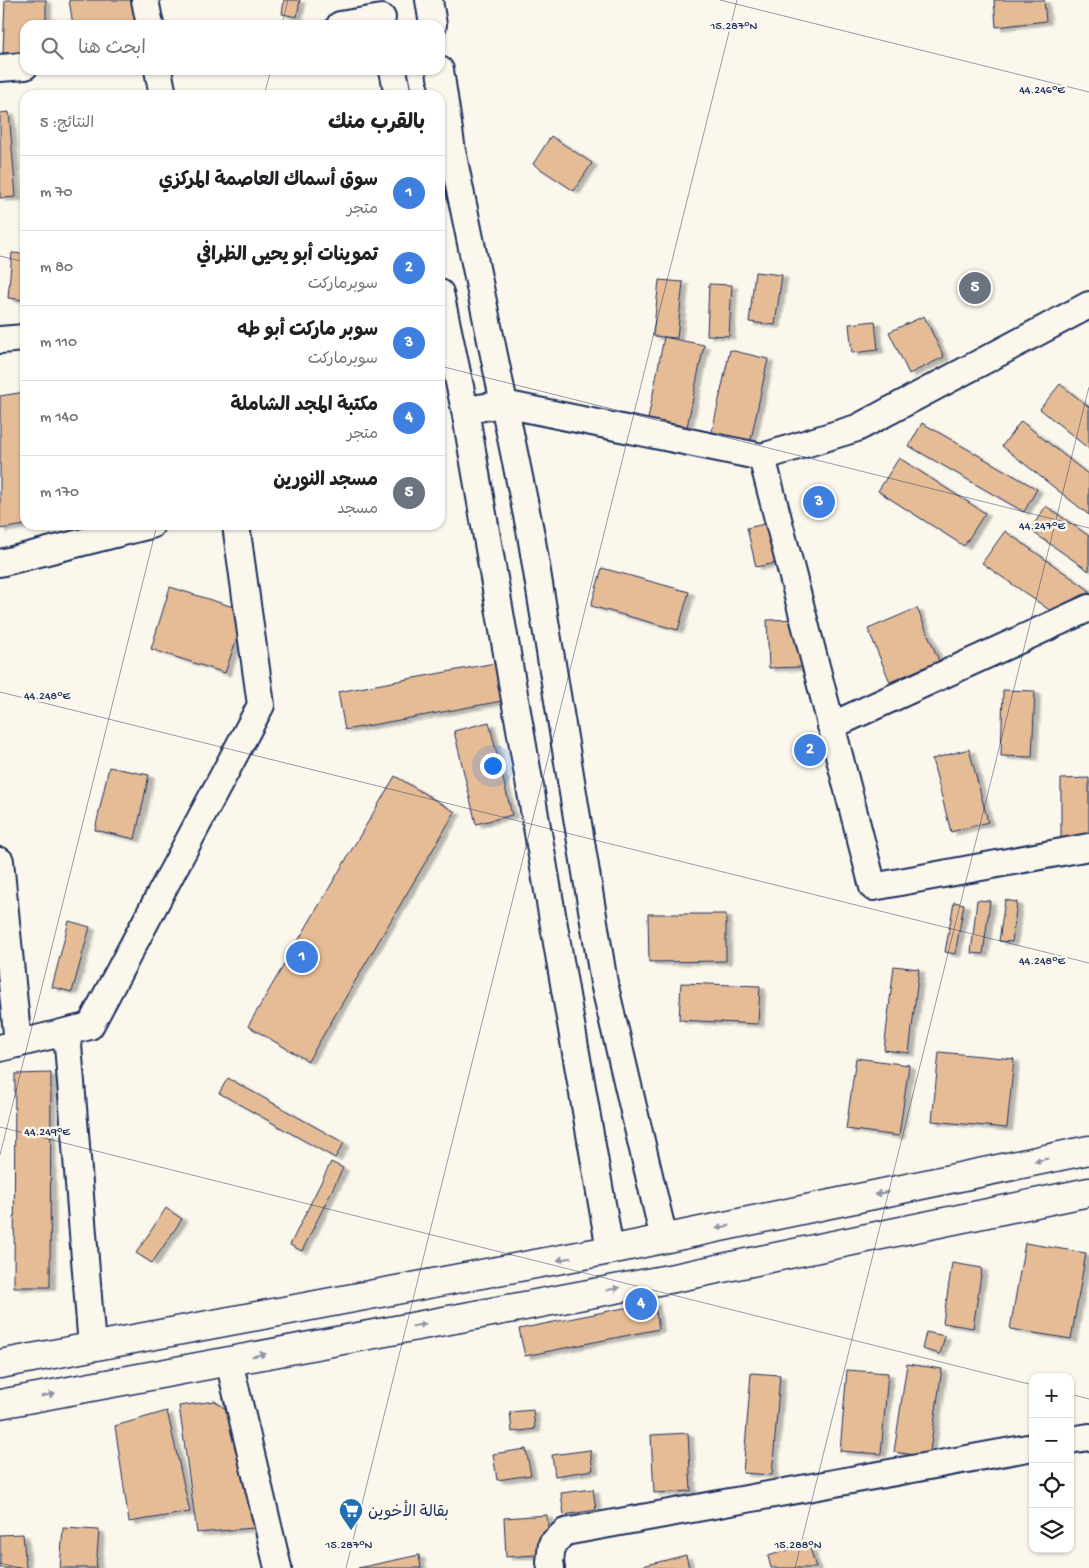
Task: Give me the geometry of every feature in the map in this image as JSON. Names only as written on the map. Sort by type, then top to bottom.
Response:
[{"type":"street","points":[[145,0],[149,20]]},
{"type":"street","points":[[429,0],[432,20]]},
{"type":"street","points":[[359,20],[382,14]]},
{"type":"street","points":[[0,68],[20,66]]},
{"type":"street","points":[[159,75],[162,90]]},
{"type":"street","points":[[394,75],[397,90]]},
{"type":"street","points":[[441,75],[443,90]]},
{"type":"street","points":[[445,104],[452,151],[532,535],[604,983],[664,1239]]},
{"type":"street","points":[[465,410],[504,404],[762,457],[857,428],[1089,305]]},
{"type":"street","points":[[445,316],[465,410],[610,1250]]},
{"type":"street","points":[[0,340],[20,338]]},
{"type":"street","points":[[762,457],[873,887],[1089,847]]},
{"type":"street","points":[[0,563],[131,530]]},
{"type":"street","points":[[0,861],[9,1046],[90,1026],[261,705],[237,530]]},
{"type":"street","points":[[831,726],[1089,608]]},
{"type":"street","points":[[67,1032],[92,1346]]},
{"type":"street","points":[[0,1364],[610,1250],[1089,1150]]},
{"type":"street","points":[[0,1404],[683,1276],[1089,1192]]},
{"type":"street","points":[[229,1361],[278,1568]]},
{"type":"street","points":[[1074,1439],[1089,1437]]},
{"type":"street","points":[[551,1568],[552,1544],[565,1532],[1029,1448]]},
{"type":"building","points":[[5,0],[46,0],[46,20],[20,20],[20,53],[3,53]]},
{"type":"building","points":[[69,0],[135,0],[138,20],[72,20]]},
{"type":"building","points":[[284,0],[300,0],[297,17],[282,14]]},
{"type":"building","points":[[994,0],[1044,0],[1046,21],[996,27]]},
{"type":"building","points":[[9,112],[16,197],[0,198],[0,113]]},
{"type":"building","points":[[551,136],[592,163],[574,191],[533,164]]},
{"type":"building","points":[[12,253],[20,254],[20,299],[8,298]]},
{"type":"building","points":[[755,272],[782,275],[775,325],[749,322]]},
{"type":"building","points":[[659,280],[683,282],[677,338],[653,336]]},
{"type":"building","points":[[709,284],[732,285],[729,336],[707,335]]},
{"type":"building","points":[[924,316],[944,357],[909,374],[889,332]]},
{"type":"building","points":[[875,321],[878,350],[852,353],[849,324]]},
{"type":"building","points":[[664,337],[704,345],[687,427],[648,419]]},
{"type":"building","points":[[730,350],[768,359],[750,444],[711,436]]},
{"type":"building","points":[[1060,384],[1089,407],[1089,449],[1040,409]]},
{"type":"building","points":[[20,393],[20,526],[0,529],[0,396]]},
{"type":"building","points":[[1021,421],[1089,475],[1089,515],[1002,446]]},
{"type":"building","points":[[922,423],[1037,489],[1024,512],[909,446]]},
{"type":"building","points":[[899,458],[985,513],[964,546],[878,491]]},
{"type":"building","points":[[1046,506],[1089,536],[1089,571],[1030,530]]},
{"type":"building","points":[[777,521],[786,561],[756,567],[747,528]]},
{"type":"building","points":[[1005,531],[1089,590],[1089,598],[1071,625],[982,563]]},
{"type":"building","points":[[602,568],[689,592],[678,630],[591,606]]},
{"type":"building","points":[[170,587],[246,611],[225,673],[151,649]]},
{"type":"building","points":[[917,608],[939,661],[890,682],[868,629]]},
{"type":"building","points":[[801,619],[802,667],[769,668],[767,620]]},
{"type":"building","points":[[495,663],[502,701],[345,730],[338,692]]},
{"type":"building","points":[[1003,690],[1035,691],[1032,757],[1001,756]]},
{"type":"building","points":[[489,722],[512,815],[476,824],[454,731]]},
{"type":"building","points":[[969,749],[988,822],[951,832],[932,759]]},
{"type":"building","points":[[109,767],[149,775],[135,839],[95,830]]},
{"type":"building","points":[[395,776],[455,812],[308,1061],[248,1026]]},
{"type":"building","points":[[1089,778],[1089,838],[1061,839],[1061,779]]},
{"type":"building","points":[[977,900],[990,901],[983,954],[971,953]]},
{"type":"building","points":[[1005,900],[1017,902],[1012,942],[999,941]]},
{"type":"building","points":[[954,902],[964,904],[955,954],[945,952]]},
{"type":"building","points":[[648,914],[726,914],[726,961],[649,962]]},
{"type":"building","points":[[69,921],[90,927],[72,992],[52,987]]},
{"type":"building","points":[[894,966],[919,969],[909,1053],[884,1050]]},
{"type":"building","points":[[681,983],[760,986],[758,1024],[679,1020]]},
{"type":"building","points":[[939,1052],[1014,1059],[1007,1128],[932,1121]]},
{"type":"building","points":[[856,1058],[909,1065],[899,1136],[846,1129]]},
{"type":"building","points":[[51,1073],[50,1287],[14,1287],[15,1074]]},
{"type":"building","points":[[228,1078],[344,1143],[335,1158],[219,1093]]},
{"type":"building","points":[[331,1162],[343,1168],[302,1251],[290,1245]]},
{"type":"building","points":[[166,1208],[182,1219],[152,1263],[136,1253]]},
{"type":"building","points":[[1025,1243],[1086,1253],[1071,1339],[1010,1329]]},
{"type":"building","points":[[952,1263],[982,1268],[973,1328],[943,1323]]},
{"type":"building","points":[[654,1302],[659,1329],[525,1356],[519,1329]]},
{"type":"building","points":[[926,1332],[945,1336],[940,1354],[922,1349]]},
{"type":"building","points":[[907,1364],[942,1369],[929,1457],[894,1452]]},
{"type":"building","points":[[847,1370],[888,1373],[881,1454],[840,1451]]},
{"type":"building","points":[[751,1373],[780,1375],[772,1475],[743,1473]]},
{"type":"building","points":[[215,1401],[239,1419],[265,1527],[197,1533],[179,1406]]},
{"type":"building","points":[[533,1410],[535,1429],[512,1432],[510,1412]]},
{"type":"building","points":[[167,1411],[190,1512],[129,1522],[115,1426]]},
{"type":"building","points":[[688,1433],[691,1491],[654,1493],[651,1435]]},
{"type":"building","points":[[526,1449],[531,1475],[497,1480],[493,1454]]},
{"type":"building","points":[[590,1450],[593,1470],[555,1476],[552,1455]]},
{"type":"building","points":[[593,1489],[596,1510],[564,1515],[561,1493]]},
{"type":"building","points":[[547,1515],[550,1554],[506,1557],[504,1518]]},
{"type":"building","points":[[63,1528],[99,1530],[96,1568],[60,1568]]},
{"type":"building","points":[[23,1534],[26,1568],[0,1568],[0,1535]]},
{"type":"building","points":[[809,1544],[816,1568],[771,1568],[768,1556]]},
{"type":"building","points":[[419,1555],[421,1568],[358,1568]]},
{"type":"building","points":[[686,1555],[689,1568],[635,1568]]},
{"type":"place","name":"مسجد النورين","points":[[975,288]]},
{"type":"place","name":"سوبر ماركت أبو طه","points":[[819,502]]},
{"type":"place","name":"تموينات أبو يحيى الظرافي","points":[[810,750]]},
{"type":"place","name":"سوق أسماك العاصمة المركزي","points":[[302,957]]},
{"type":"place","name":"مكتبة المجد الشاملة","points":[[641,1304]]},
{"type":"place","name":"بقالة الأخوين","points":[[351,1531]]}]
